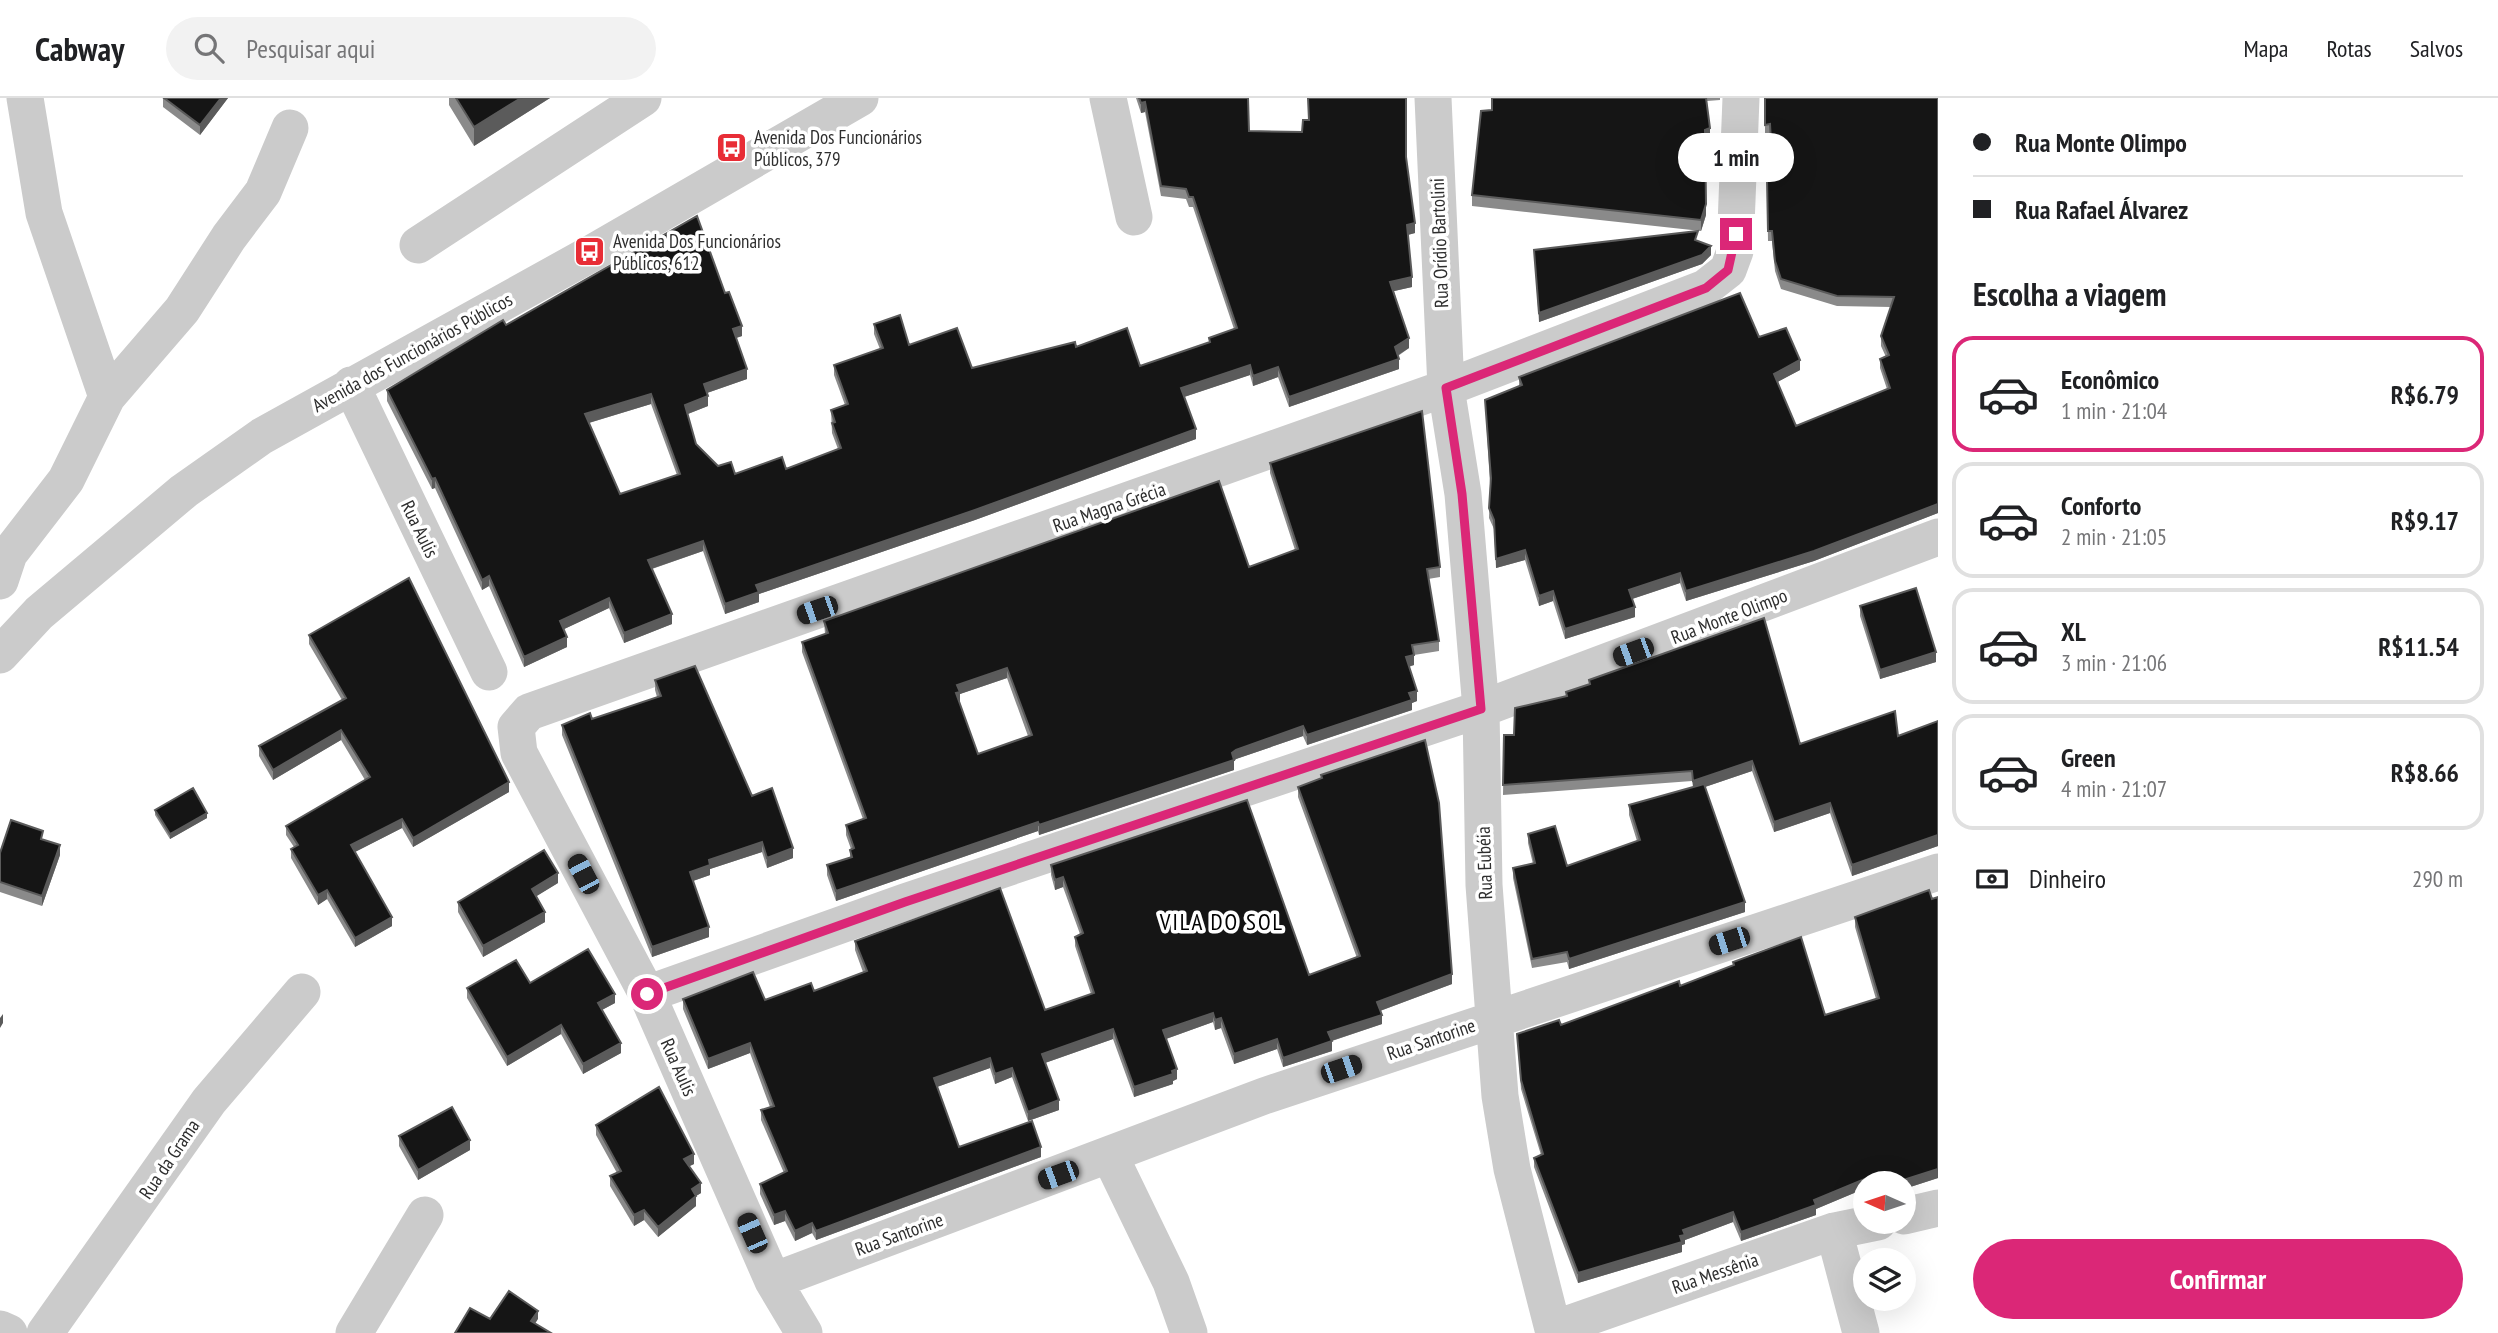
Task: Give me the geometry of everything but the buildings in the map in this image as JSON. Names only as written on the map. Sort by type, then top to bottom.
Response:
[{"type":"street","points":[[25,98],[44,212],[107,397]]},
{"type":"street","points":[[418,245],[643,98]]},
{"type":"street","points":[[1108,98],[1134,217]]},
{"type":"street","name":"Rua Orídio Bartolini","points":[[1433,98],[1446,388]]},
{"type":"street","name":"Rua Magna Grécia","points":[[516,727],[528,712],[1446,388],[1706,288],[1728,270],[1735,251],[1741,98]]},
{"type":"street","name":"Avenida dos Funcionários Públicos","points":[[0,655],[39,613],[184,491],[262,436],[594,252],[854,99]]},
{"type":"street","points":[[0,581],[9,554],[66,480],[107,397],[182,310],[229,237],[263,192],[290,128]]},
{"type":"street","name":"Rua Aulis","points":[[351,385],[489,672]]},
{"type":"street","name":"Rua Eubéia","points":[[1446,388],[1462,494],[1481,709],[1484,885],[1500,1096],[1512,1169],[1554,1331]]},
{"type":"street","name":"Rua Monte Olimpo","points":[[647,994],[905,902],[1481,709],[1938,537]]},
{"type":"street","name":"Rua Aulis","points":[[516,727],[519,753],[647,994],[773,1281],[804,1333]]},
{"type":"street","name":"Rua Santorine","points":[[773,1281],[1264,1096],[1494,1017],[1938,872]]},
{"type":"street","name":"Rua da Grama","points":[[45,1333],[209,1101],[302,992]]},
{"type":"street","points":[[1110,1156],[1171,1282],[1189,1333]]},
{"type":"street","points":[[1916,1213],[1938,1208]]},
{"type":"street","points":[[354,1333],[425,1214]]},
{"type":"street","name":"Rua Messênia","points":[[1554,1331],[1834,1231],[1853,1227]]},
{"type":"street","points":[[1834,1231],[1861,1333]]},
{"type":"street","points":[[0,1329],[9,1333]]},
{"type":"place","name":"Avenida Dos Funcionários Públicos, 379","points":[[731,148]]},
{"type":"place","name":"Avenida Dos Funcionários Públicos, 612","points":[[590,252]]},
{"type":"district","name":"VILA DO SOL","points":[[1222,922]]},
{"type":"route","points":[[647,994],[905,902],[1481,709],[1462,494],[1446,388],[1706,288],[1728,270],[1735,251],[1736,234]]}]
